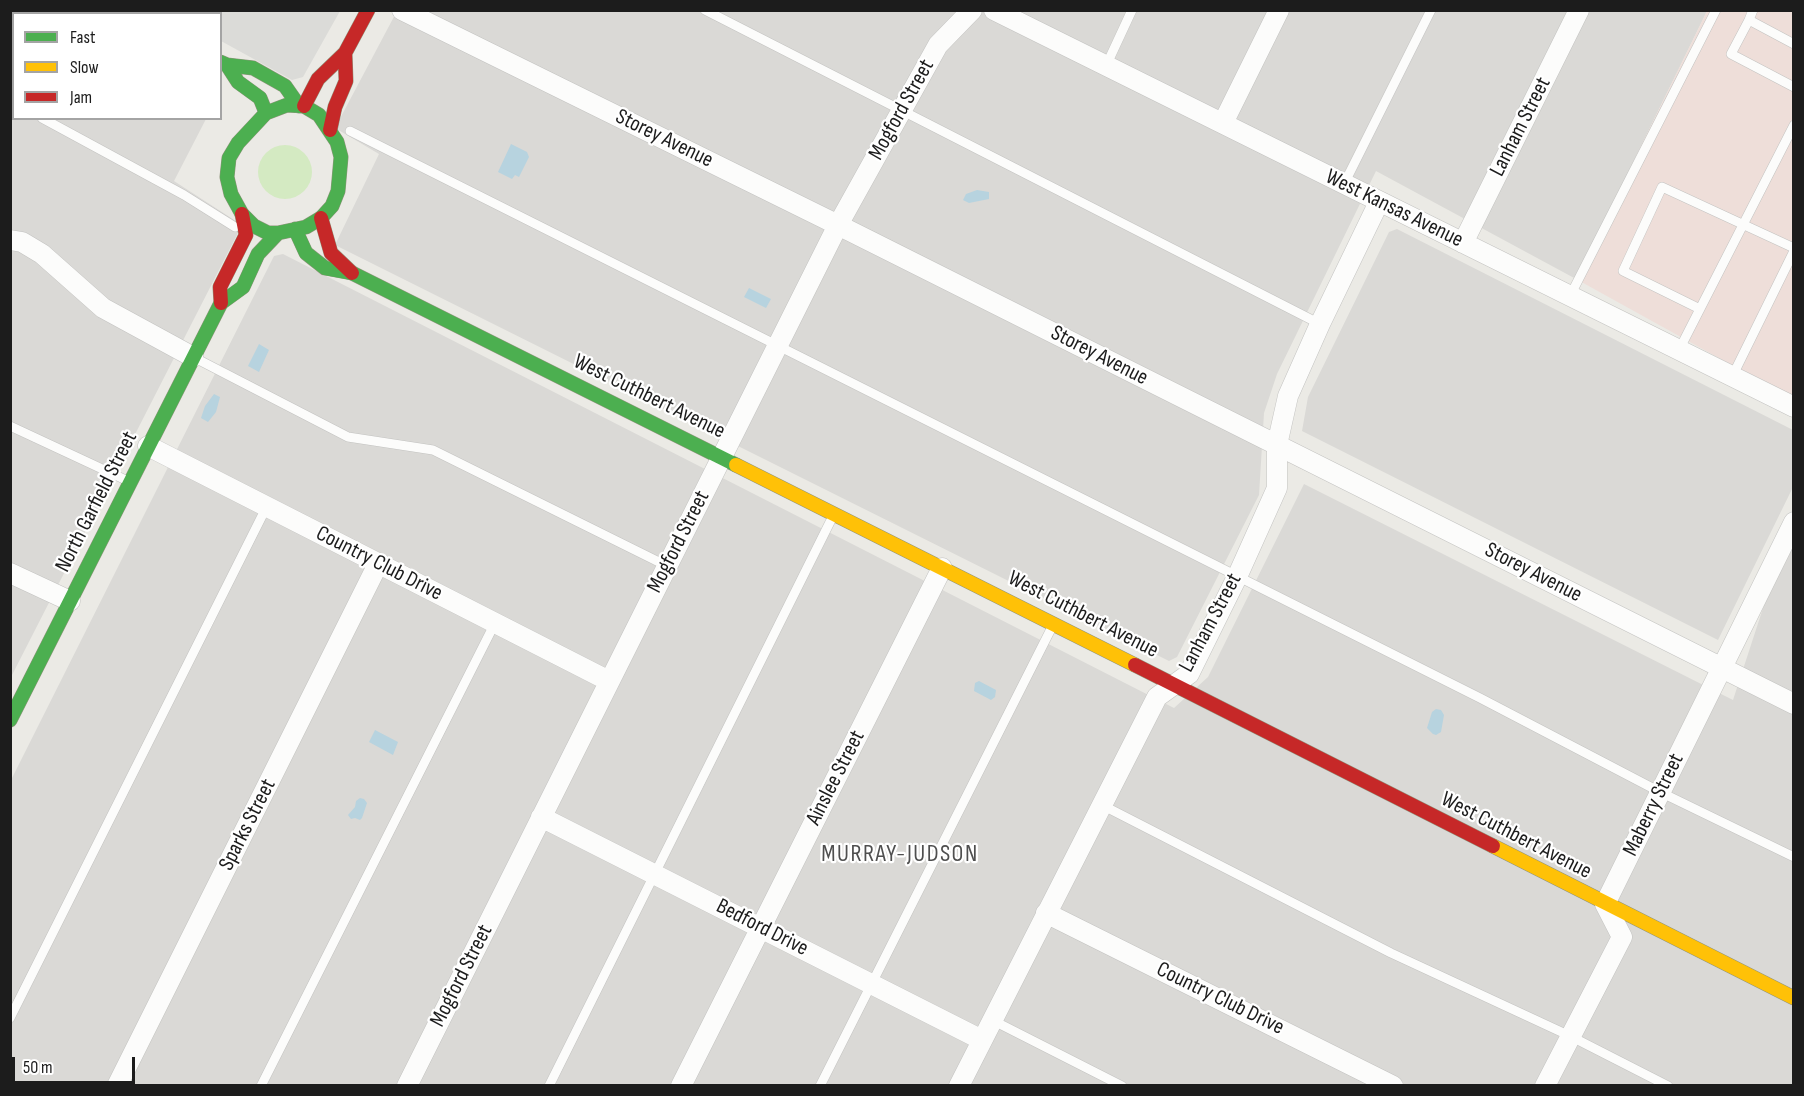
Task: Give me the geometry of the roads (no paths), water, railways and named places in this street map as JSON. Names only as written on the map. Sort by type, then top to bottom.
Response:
[{"type":"street","points":[[302,106],[318,79],[345,53],[368,10]]},
{"type":"street","name":"Storey Avenue","points":[[402,10],[838,225],[1794,704]]},
{"type":"street","name":"Mogford Street","points":[[407,1086],[838,225],[938,45],[972,10]]},
{"type":"street","name":"West Kansas Avenue","points":[[994,10],[1794,408]]},
{"type":"street","points":[[1223,123],[1279,10]]},
{"type":"street","name":"Lanham Street","points":[[1463,243],[1579,10]]},
{"type":"street","points":[[330,130],[335,107],[346,81],[345,53]]},
{"type":"street","points":[[224,63],[253,68],[285,86],[302,106],[319,116],[337,142],[341,157],[338,191],[332,206],[321,218],[306,227],[268,233],[254,226],[242,214],[231,194],[227,177],[229,158],[238,143],[266,113],[287,105],[302,106]]},
{"type":"street","points":[[224,63],[238,82],[260,98],[266,113]]},
{"type":"street","name":"Lanham Street","points":[[959,1086],[1156,697],[1189,674],[1237,577],[1277,488],[1277,445],[1288,396],[1379,202]]},
{"type":"street","points":[[221,303],[220,287],[246,235],[242,214]]},
{"type":"street","name":"West Cuthbert Avenue","points":[[321,218],[331,253],[352,273]]},
{"type":"street","name":"West Cuthbert Avenue","points":[[295,229],[306,253],[325,268],[352,273],[722,457],[1794,999]]},
{"type":"street","points":[[221,303],[243,286],[258,254],[278,233]]},
{"type":"street","points":[[10,240],[21,242],[42,254],[103,308],[193,357]]},
{"type":"street","name":"North Garfield Street","points":[[10,720],[221,303]]},
{"type":"street","name":"Country Club Drive","points":[[148,446],[609,681]]},
{"type":"street","name":"Maberry Street","points":[[1605,904],[1794,522]]},
{"type":"street","name":"Sparks Street","points":[[117,1086],[378,564]]},
{"type":"street","name":"Ainslee Street","points":[[681,1086],[942,568]]},
{"type":"street","points":[[10,573],[70,601]]},
{"type":"street","name":"Bedford Drive","points":[[541,817],[982,1040]]},
{"type":"street","points":[[1545,1086],[1622,937],[1605,904]]},
{"type":"street","name":"Country Club Drive","points":[[1046,913],[1393,1086]]},
{"type":"lane","points":[[705,10],[1320,324]]},
{"type":"lane","points":[[1106,66],[1132,10]]},
{"type":"lane","points":[[1344,184],[1431,10]]},
{"type":"lane","points":[[1570,297],[1716,10]]},
{"type":"lane","points":[[1754,10],[1731,54],[1794,87]]},
{"type":"lane","points":[[1749,20],[1794,44]]},
{"type":"lane","points":[[46,120],[184,195],[235,227]]},
{"type":"lane","points":[[1679,350],[1794,126]]},
{"type":"lane","points":[[350,131],[1660,792],[1794,857]]},
{"type":"lane","points":[[1700,309],[1623,271],[1662,187],[1794,250],[1732,377]]},
{"type":"lane","points":[[193,357],[348,436],[434,450],[667,566]]},
{"type":"lane","points":[[10,426],[130,482]]},
{"type":"lane","points":[[10,1018],[267,507]]},
{"type":"lane","points":[[549,1086],[834,514]]},
{"type":"lane","points":[[261,1086],[495,623]]},
{"type":"lane","points":[[820,1086],[1053,624]]},
{"type":"lane","points":[[1100,804],[1391,952],[1570,1036],[1668,1086]]},
{"type":"lane","points":[[992,1020],[1122,1086]]},
{"type":"water","points":[[511,144],[527,152],[529,157],[519,177],[515,175],[512,179],[498,172]]},
{"type":"water","points":[[977,190],[989,192],[989,199],[969,203],[963,200],[966,194]]},
{"type":"water","points":[[749,288],[771,299],[766,308],[744,297]]},
{"type":"water","points":[[259,344],[269,350],[259,372],[248,366]]},
{"type":"water","points":[[214,394],[220,397],[216,412],[208,422],[201,418],[205,406]]},
{"type":"water","points":[[979,681],[996,690],[995,697],[991,700],[974,691],[975,683]]},
{"type":"water","points":[[1436,709],[1441,710],[1444,715],[1441,732],[1436,735],[1427,728],[1432,712]]},
{"type":"water","points":[[375,730],[398,742],[393,755],[369,742]]},
{"type":"water","points":[[360,798],[367,803],[362,818],[360,820],[351,819],[348,815]]},
{"type":"district","name":"MURRAY-JUDSON","points":[[900,855]]}]
